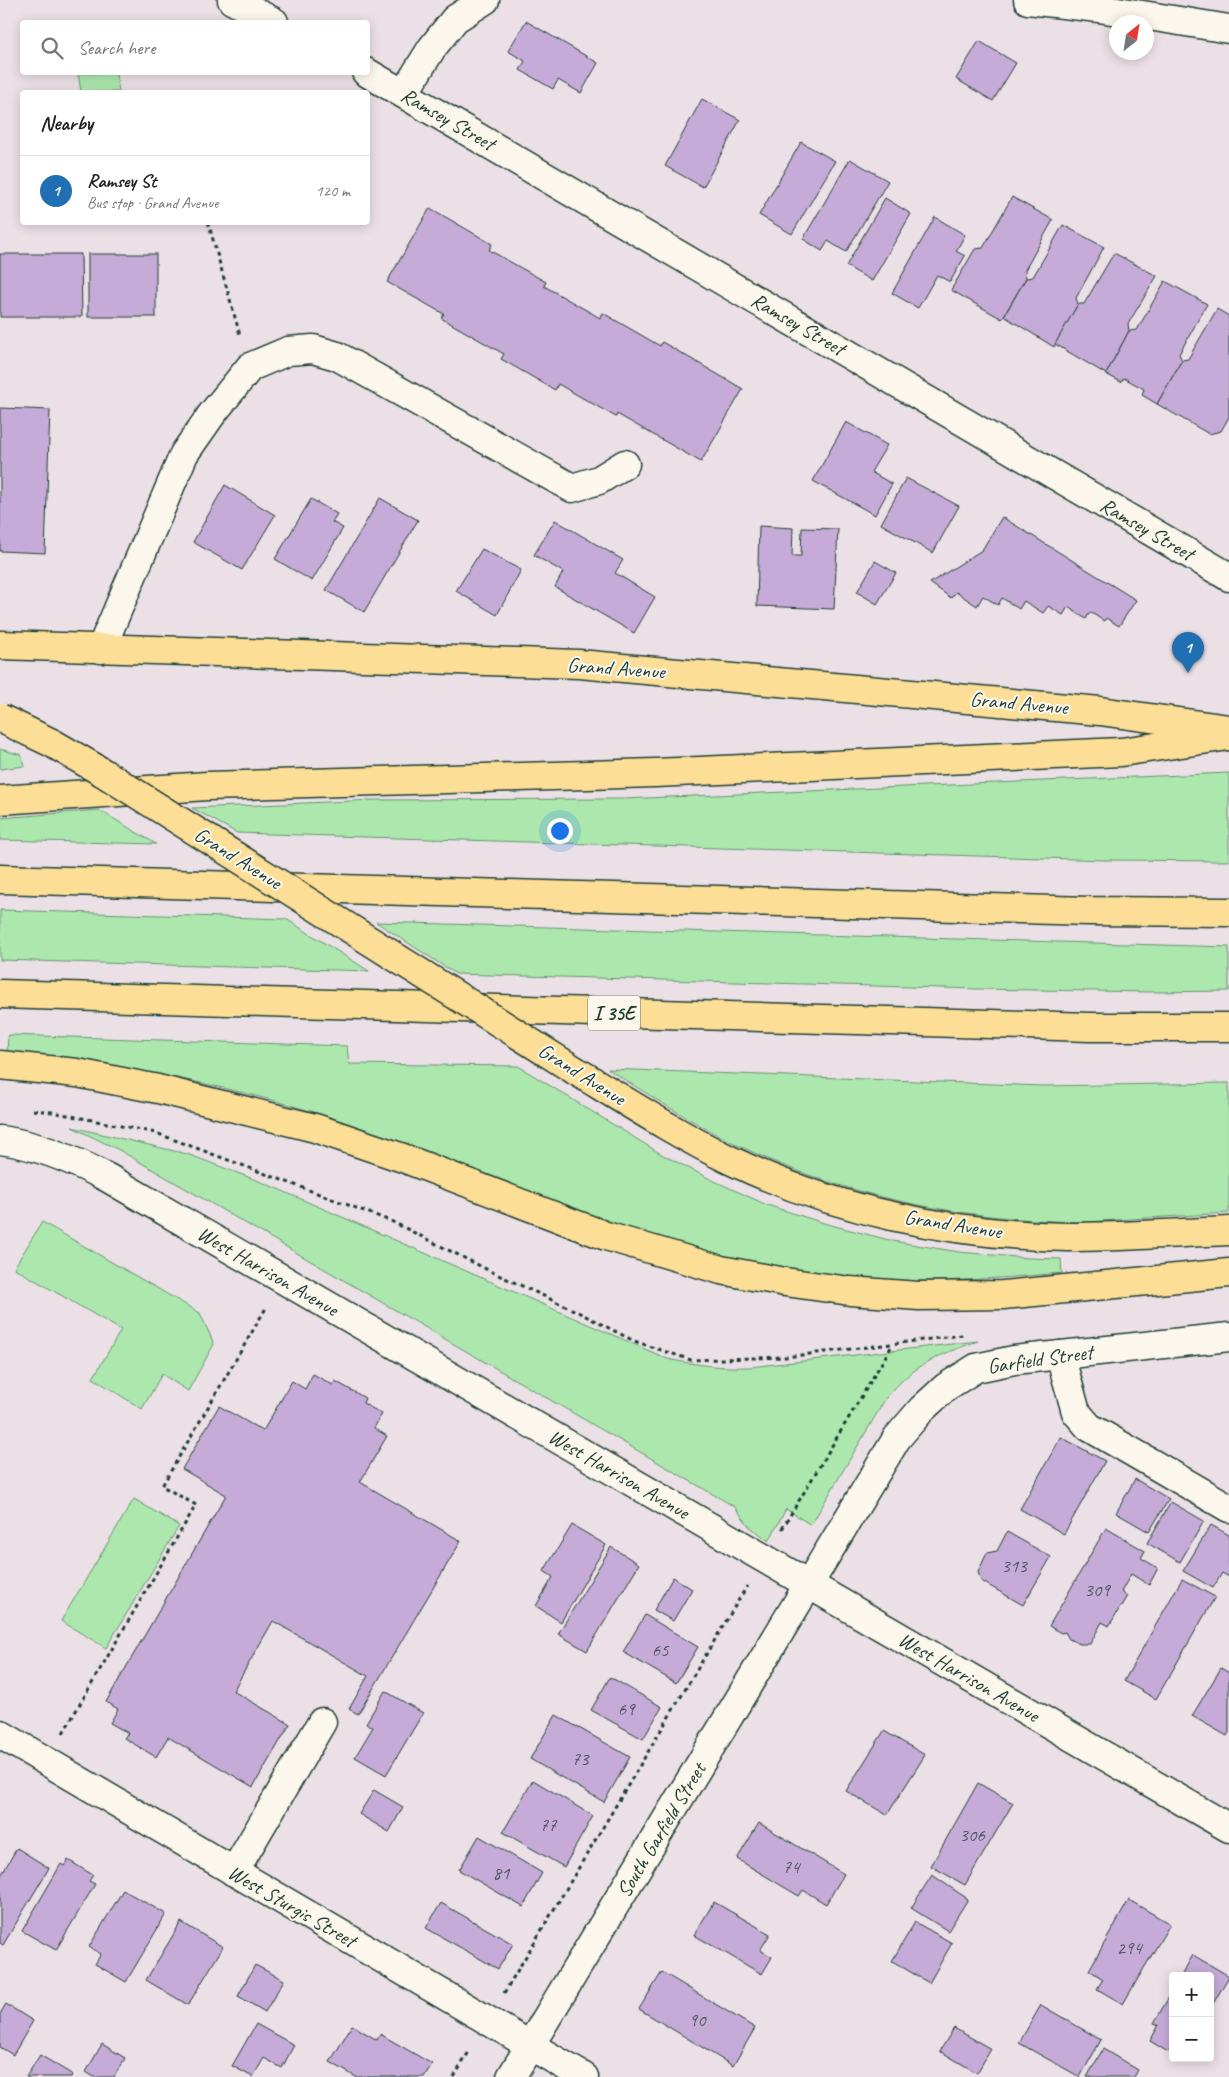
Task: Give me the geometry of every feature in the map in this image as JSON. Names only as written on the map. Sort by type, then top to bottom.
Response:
[{"type":"main road","name":"Grand Avenue","points":[[4,651],[101,649],[579,664],[1100,711],[1229,729]]},
{"type":"main road","name":"Grand Avenue","points":[[2,717],[102,772],[576,1071],[671,1128],[731,1160],[804,1190],[863,1208],[921,1221],[988,1232],[1067,1236],[1229,1231]]},
{"type":"main road","points":[[0,800],[207,786],[655,773],[1121,752],[1229,736]]},
{"type":"main road","points":[[0,879],[1089,911],[1229,912]]},
{"type":"main road","name":"I 35E","points":[[0,994],[1090,1028],[1229,1027]]},
{"type":"main road","points":[[0,1065],[77,1073],[158,1089],[315,1128],[403,1158],[606,1236],[721,1270],[785,1282],[850,1291],[919,1296],[1004,1295],[1229,1272]]},
{"type":"street","points":[[232,0],[270,20]]},
{"type":"street","points":[[404,93],[432,48],[455,19],[485,0]]},
{"type":"street","points":[[1028,0],[1099,8],[1229,29]]},
{"type":"street","name":"Ramsey Street","points":[[370,74],[1229,577]]},
{"type":"street","points":[[101,649],[184,454],[212,414],[250,368],[288,351],[313,349],[338,356],[572,488],[599,480],[626,464]]},
{"type":"street","name":"West Harrison Avenue","points":[[0,1140],[39,1148],[73,1160],[108,1178],[1229,1828]]},
{"type":"street","name":"Garfield Street","points":[[810,1584],[897,1438],[922,1409],[946,1387],[976,1368],[1014,1360],[1229,1337]]},
{"type":"street","points":[[1060,1355],[1076,1412],[1089,1427],[1229,1508]]},
{"type":"street","name":"South Garfield Street","points":[[511,2077],[810,1584]]},
{"type":"street","points":[[234,1872],[322,1722]]},
{"type":"street","name":"West Sturgis Street","points":[[0,1734],[584,2077]]},
{"type":"path","points":[[209,225],[250,368]]},
{"type":"path","points":[[46,1761],[196,1505],[162,1486],[282,1279]]},
{"type":"path","points":[[454,2077],[893,1344]]},
{"type":"green space","points":[[78,75],[116,75],[119,90],[81,90]]},
{"type":"green space","points":[[0,749],[21,755],[25,766],[0,769]]},
{"type":"green space","points":[[1229,773],[1229,861],[1107,860],[237,833],[192,808],[374,800],[623,799]]},
{"type":"green space","points":[[99,810],[156,844],[0,840],[0,818]]},
{"type":"green space","points":[[0,910],[286,919],[369,971],[0,960]]},
{"type":"green space","points":[[376,922],[1229,947],[1229,991],[1151,992],[978,989],[456,974]]},
{"type":"green space","points":[[8,1035],[347,1046],[349,1064],[518,1066],[661,1154],[767,1205],[827,1224],[893,1241],[959,1252],[1061,1259],[1062,1273],[955,1280],[881,1280],[804,1271],[727,1257],[651,1237],[605,1222],[395,1140],[307,1110],[234,1090],[159,1074],[7,1051]]},
{"type":"green space","points":[[608,1069],[1043,1086],[1229,1083],[1229,1213],[1078,1222],[1031,1220],[985,1215],[893,1200],[848,1188],[760,1156],[690,1119]]},
{"type":"green space","points":[[72,1127],[187,1154],[264,1183],[668,1359],[709,1366],[750,1367],[978,1341],[928,1362],[896,1386],[886,1398],[811,1525],[786,1509],[769,1541],[749,1526],[735,1507],[119,1150]]},
{"type":"green space","points":[[42,1222],[200,1313],[214,1344],[188,1391],[162,1374],[142,1409],[93,1378],[121,1330],[14,1268]]},
{"type":"green space","points":[[134,1499],[179,1526],[106,1648],[61,1621]]},
{"type":"building","points":[[526,21],[598,63],[581,93],[558,80],[553,89],[520,70],[525,61],[508,51]]},
{"type":"building","points":[[979,41],[1016,63],[993,101],[956,79]]},
{"type":"building","points":[[702,99],[740,120],[703,187],[665,166]]},
{"type":"building","points":[[801,142],[835,161],[792,234],[759,215]]},
{"type":"building","points":[[850,159],[888,181],[846,252],[828,241],[822,251],[803,239]]},
{"type":"building","points":[[1012,197],[1053,220],[1025,270],[1026,278],[1002,319],[951,290],[975,249],[983,248]]},
{"type":"building","points":[[885,198],[911,214],[872,281],[846,266]]},
{"type":"building","points":[[430,208],[492,244],[489,250],[546,282],[544,286],[600,318],[603,313],[660,346],[662,342],[743,389],[701,462],[617,414],[616,417],[558,384],[555,390],[501,359],[504,354],[441,318],[444,314],[387,282]]},
{"type":"building","points":[[935,217],[965,235],[956,251],[965,256],[950,282],[937,275],[918,308],[892,293]]},
{"type":"building","points":[[1063,225],[1104,247],[1076,298],[1078,304],[1054,347],[1004,316],[1026,278],[1033,277]]},
{"type":"building","points":[[1114,253],[1157,276],[1128,324],[1129,331],[1106,374],[1055,344],[1078,304],[1084,304]]},
{"type":"building","points":[[0,254],[81,254],[82,317],[0,317]]},
{"type":"building","points":[[88,254],[156,254],[156,317],[88,317]]},
{"type":"building","points":[[1165,281],[1207,304],[1179,354],[1182,360],[1157,404],[1142,395],[1144,389],[1124,378],[1121,382],[1106,374],[1129,331],[1137,330]]},
{"type":"building","points":[[1217,309],[1229,316],[1229,417],[1221,431],[1209,434],[1157,404],[1182,360],[1188,359]]},
{"type":"building","points":[[0,408],[50,410],[45,553],[0,551]]},
{"type":"building","points":[[846,422],[887,445],[871,472],[892,484],[875,515],[813,481]]},
{"type":"building","points":[[906,478],[959,506],[933,553],[881,524]]},
{"type":"building","points":[[225,485],[275,515],[242,570],[193,542]]},
{"type":"building","points":[[380,498],[418,520],[364,612],[326,590]]},
{"type":"building","points":[[311,499],[337,514],[332,522],[343,528],[312,581],[275,559]]},
{"type":"building","points":[[1002,517],[1136,600],[1119,626],[1106,618],[1104,621],[1090,612],[1086,619],[1068,607],[1063,615],[1048,606],[1043,613],[1024,601],[1019,609],[1002,598],[998,605],[983,596],[977,606],[956,592],[951,598],[930,583],[982,550]]},
{"type":"building","points":[[555,520],[623,560],[615,573],[655,597],[634,633],[555,587],[563,572],[534,555]]},
{"type":"building","points":[[759,526],[793,528],[792,556],[801,556],[802,528],[838,529],[834,609],[757,606]]},
{"type":"building","points":[[482,549],[521,570],[497,615],[456,591]]},
{"type":"building","points":[[875,561],[896,573],[877,604],[857,592]]},
{"type":"building","points":[[313,1374],[333,1385],[335,1381],[365,1398],[363,1403],[382,1414],[374,1428],[387,1436],[360,1482],[461,1541],[358,1714],[349,1709],[368,1676],[273,1621],[233,1691],[290,1724],[253,1787],[168,1737],[156,1757],[124,1738],[128,1733],[110,1723],[118,1709],[106,1702],[226,1495],[182,1469],[219,1406],[263,1431],[292,1381],[305,1389]]},
{"type":"building","points":[[1061,1437],[1105,1461],[1064,1534],[1020,1509]]},
{"type":"building","points":[[1135,1479],[1169,1499],[1149,1532],[1116,1513]]},
{"type":"building","points":[[1171,1502],[1204,1521],[1180,1562],[1147,1543]]},
{"type":"building","points":[[572,1525],[606,1545],[561,1622],[536,1606],[553,1577],[544,1571]]},
{"type":"building","points":[[1211,1525],[1229,1535],[1229,1577],[1222,1573],[1213,1588],[1183,1571]]},
{"type":"building","points":[[1106,1528],[1145,1551],[1141,1558],[1158,1568],[1149,1585],[1131,1574],[1121,1592],[1127,1596],[1109,1626],[1102,1622],[1090,1644],[1080,1644],[1069,1639],[1065,1632],[1061,1633],[1049,1626]]},
{"type":"building","points":[[1007,1532],[1051,1557],[1023,1605],[981,1581],[978,1572],[987,1553],[997,1551]]},
{"type":"building","points":[[611,1547],[639,1564],[587,1651],[558,1634]]},
{"type":"building","points":[[673,1577],[692,1589],[673,1621],[654,1610]]},
{"type":"building","points":[[1182,1579],[1215,1597],[1156,1699],[1124,1681]]},
{"type":"building","points":[[645,1615],[698,1647],[676,1683],[623,1652]]},
{"type":"building","points":[[1221,1668],[1229,1673],[1229,1732],[1227,1736],[1192,1716]]},
{"type":"building","points":[[610,1677],[662,1707],[643,1739],[591,1710]]},
{"type":"building","points":[[385,1691],[423,1713],[386,1775],[355,1757],[373,1727],[366,1723]]},
{"type":"building","points":[[556,1715],[630,1757],[604,1802],[530,1759]]},
{"type":"building","points":[[884,1731],[925,1755],[887,1815],[846,1791]]},
{"type":"building","points":[[533,1780],[593,1816],[564,1867],[503,1832]]},
{"type":"building","points":[[978,1783],[1013,1803],[965,1885],[931,1866]]},
{"type":"building","points":[[374,1790],[403,1807],[389,1832],[359,1814]]},
{"type":"building","points":[[759,1823],[844,1874],[826,1904],[803,1890],[799,1896],[737,1859]]},
{"type":"building","points":[[479,1836],[542,1873],[523,1907],[459,1870]]},
{"type":"building","points":[[17,1848],[49,1868],[3,1945],[0,1943],[0,1877]]},
{"type":"building","points":[[68,1860],[93,1875],[89,1881],[95,1884],[56,1950],[22,1931],[61,1864],[64,1866]]},
{"type":"building","points":[[932,1875],[968,1899],[948,1931],[911,1908]]},
{"type":"building","points":[[123,1890],[166,1914],[126,1982],[95,1964],[101,1954],[89,1947]]},
{"type":"building","points":[[1129,1900],[1170,1924],[1123,2004],[1097,1989],[1103,1979],[1089,1970]]},
{"type":"building","points":[[714,1902],[770,1934],[760,1950],[772,1957],[762,1974],[694,1935]]},
{"type":"building","points":[[441,1903],[513,1944],[498,1969],[426,1928]]},
{"type":"building","points":[[181,1922],[223,1947],[188,2005],[146,1980]]},
{"type":"building","points":[[915,1922],[952,1943],[929,1983],[892,1961]]},
{"type":"building","points":[[1193,1955],[1229,1976],[1214,2002],[1214,1972],[1183,1972]]},
{"type":"building","points":[[255,1965],[284,1980],[265,2012],[238,1996]]},
{"type":"building","points":[[662,1972],[755,2028],[733,2066],[639,2009]]},
{"type":"building","points":[[1169,1997],[1168,2052],[1150,2041],[1159,2025],[1154,2023]]},
{"type":"building","points":[[6,2004],[33,2021],[13,2055],[0,2047],[0,2014]]},
{"type":"building","points":[[1041,2005],[1101,2040],[1080,2077],[1019,2043]]},
{"type":"building","points":[[256,2024],[294,2045],[282,2068],[264,2058],[253,2077],[232,2066]]},
{"type":"building","points":[[352,2025],[377,2040],[380,2034],[432,2064],[424,2077],[356,2077],[330,2062]]},
{"type":"building","points":[[954,2028],[991,2049],[977,2073],[940,2051]]},
{"type":"building","points":[[102,2044],[125,2058],[114,2077],[94,2077],[86,2072]]},
{"type":"building","points":[[1103,2049],[1138,2070],[1134,2077],[1087,2077]]},
{"type":"building","points":[[40,2055],[73,2075],[71,2077],[26,2077]]},
{"type":"place","name":"Ramsey St","points":[[1188,673]]}]
